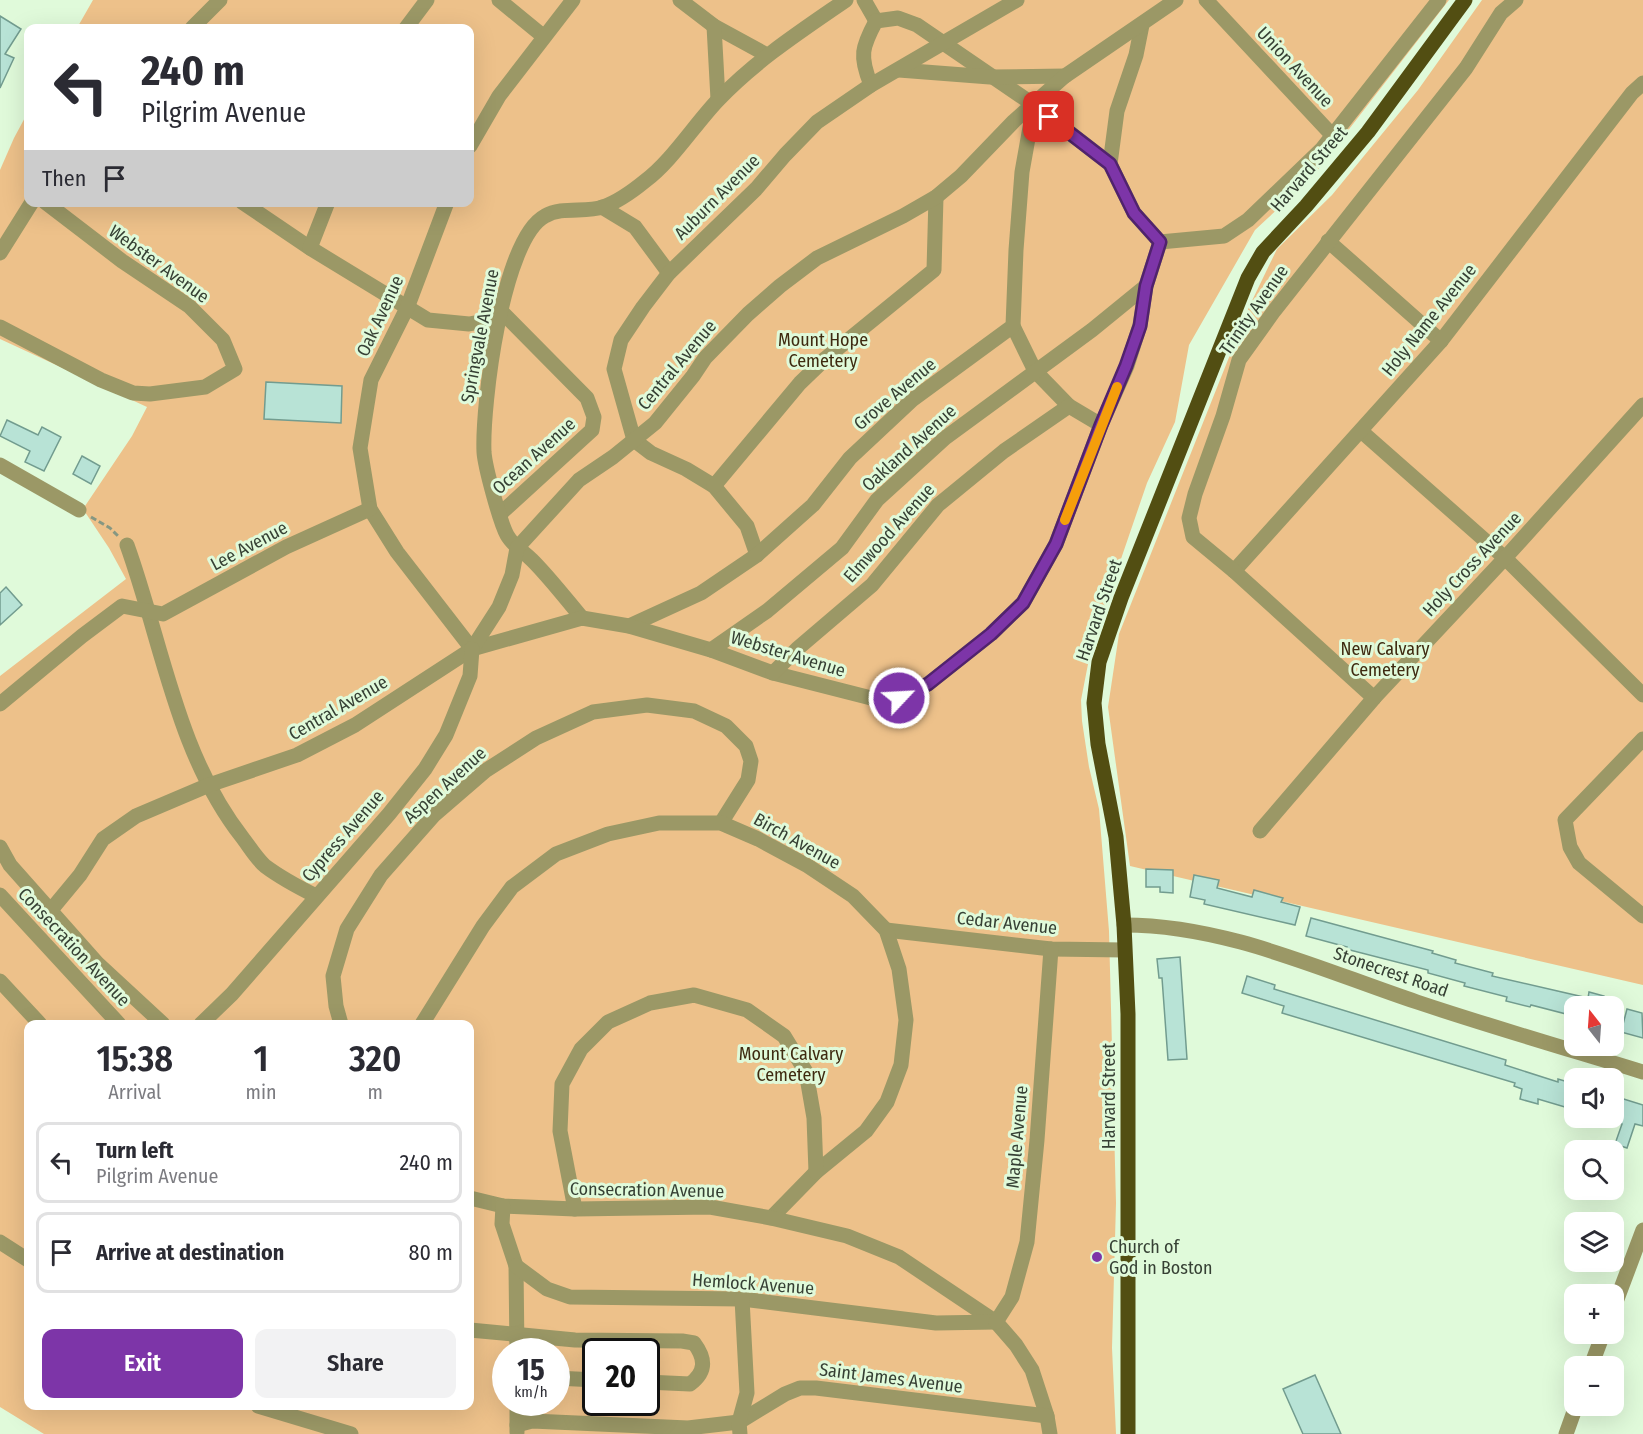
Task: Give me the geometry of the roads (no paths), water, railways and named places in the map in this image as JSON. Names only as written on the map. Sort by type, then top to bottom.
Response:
[{"type":"main road","name":"Harvard Street","points":[[1128,1434],[1128,1024],[1124,925],[1116,837],[1098,744],[1094,704],[1099,662],[1121,598],[1248,278],[1272,240],[1306,206],[1368,132],[1465,0]]},
{"type":"street","points":[[196,24],[220,0]]},
{"type":"street","points":[[409,24],[427,0]]},
{"type":"street","points":[[499,0],[543,36]]},
{"type":"street","points":[[474,139],[499,96],[573,0]]},
{"type":"street","points":[[680,0],[714,26],[767,55],[846,0]]},
{"type":"street","points":[[864,0],[876,21]]},
{"type":"street","name":"Auburn Avenue","points":[[634,440],[614,369],[621,340],[669,273],[756,189],[817,122],[871,85],[1017,0]]},
{"type":"street","name":"Central Avenue","points":[[51,910],[80,875],[103,839],[136,816],[209,785],[297,755],[355,725],[472,649],[499,607],[512,575],[517,548],[579,480],[655,423],[705,358],[748,314],[817,258],[903,216],[936,197],[961,176],[1014,121],[1065,76],[1176,0]]},
{"type":"street","name":"Union Avenue","points":[[1206,0],[1332,135]]},
{"type":"street","name":"Trinity Avenue","points":[[1374,698],[1234,571],[1193,537],[1189,518],[1239,360],[1328,241],[1466,68],[1501,13],[1516,0]]},
{"type":"street","points":[[876,21],[898,18],[917,25],[1034,105],[1110,164],[1134,213],[1160,242],[1224,236],[1248,220],[1322,149],[1431,3]]},
{"type":"street","points":[[871,85],[863,67],[864,44],[876,21]]},
{"type":"street","points":[[1110,164],[1117,111],[1136,56],[1142,25]]},
{"type":"street","points":[[714,26],[718,99]]},
{"type":"street","name":"Springvale Avenue","points":[[582,618],[507,535],[484,455],[484,423],[489,378],[502,312],[516,259],[530,231],[544,216],[563,211],[602,207],[647,180],[718,99],[767,55]]},
{"type":"street","points":[[899,70],[990,77],[1065,76]]},
{"type":"street","name":"Holy Name Avenue","points":[[1234,571],[1441,340],[1632,93],[1643,83]]},
{"type":"street","points":[[1034,105],[1022,172],[1013,326],[1035,371],[1069,406],[1101,425]]},
{"type":"street","points":[[714,486],[800,383],[826,358],[934,270],[936,197]]},
{"type":"street","points":[[0,253],[29,207]]},
{"type":"street","name":"Webster Avenue","points":[[0,327],[101,380],[133,393],[150,394],[205,387],[235,369],[223,340],[189,306],[122,261],[52,207]]},
{"type":"street","points":[[249,207],[310,248],[428,320],[469,324],[490,320],[502,312]]},
{"type":"street","points":[[310,248],[326,207]]},
{"type":"street","name":"Oak Avenue","points":[[370,509],[360,448],[371,380],[407,308],[445,207]]},
{"type":"street","points":[[602,207],[635,227],[669,273]]},
{"type":"street","points":[[1328,241],[1441,340]]},
{"type":"street","name":"Webster Avenue","points":[[472,649],[582,618],[629,626],[711,650],[773,673],[875,699],[899,698],[928,684],[991,634],[1023,603],[1056,544],[1140,326],[1146,286],[1160,242]]},
{"type":"street","name":"Oakland Avenue","points":[[711,650],[767,611],[842,548],[877,500],[945,438],[1092,330],[1146,286]]},
{"type":"street","name":"Ocean Avenue","points":[[500,514],[592,430],[594,417],[587,398],[502,312]]},
{"type":"street","name":"Grove Avenue","points":[[629,626],[701,593],[757,555],[813,505],[850,459],[912,400],[1013,326]]},
{"type":"street","name":"Elmwood Avenue","points":[[773,673],[797,649],[872,585],[938,505],[1004,451],[1069,406]]},
{"type":"street","name":"Holy Cross Avenue","points":[[1260,831],[1374,698],[1642,407]]},
{"type":"street","points":[[1361,431],[1505,558],[1643,694]]},
{"type":"street","points":[[634,440],[651,453],[686,468],[714,486],[747,526],[757,555]]},
{"type":"street","points":[[0,465],[79,510]]},
{"type":"street","points":[[370,509],[397,552],[472,649]]},
{"type":"street","name":"Lee Avenue","points":[[147,612],[163,614],[286,547],[370,509]]},
{"type":"street","points":[[127,545],[187,733],[209,785],[228,819],[263,864],[286,881],[316,896]]},
{"type":"street","points":[[0,704],[122,606],[147,612]]},
{"type":"street","name":"Cypress Avenue","points":[[205,1020],[232,994],[426,770],[446,735],[470,676],[472,649]]},
{"type":"street","name":"Aspen Avenue","points":[[340,1020],[333,976],[347,929],[381,874],[434,816],[485,771],[536,738],[593,712],[647,705],[694,711],[726,726],[746,746],[751,761],[748,780],[721,823]]},
{"type":"street","points":[[1643,739],[1565,820],[1570,847],[1579,863],[1643,916]]},
{"type":"street","name":"Birch Avenue","points":[[424,1020],[483,926],[512,887],[556,854],[609,834],[659,823],[721,823],[758,839],[808,866],[853,896],[886,930],[899,969],[906,1020],[901,1065],[887,1102],[866,1131],[816,1172],[771,1218]]},
{"type":"street","points":[[0,847],[10,865],[98,963],[159,1020]]},
{"type":"street","name":"Consecration Avenue","points":[[2,903],[115,1020]]},
{"type":"street","name":"Stonecrest Road","points":[[1124,925],[1181,929],[1219,936],[1276,953],[1418,1002],[1643,1072]]},
{"type":"street","name":"Cedar Avenue","points":[[886,930],[1051,949],[1124,950]]},
{"type":"street","name":"Maple Avenue","points":[[996,1322],[1012,1297],[1028,1242],[1051,949]]},
{"type":"street","points":[[0,981],[36,1020]]},
{"type":"street","points":[[575,1209],[560,1131],[562,1084],[581,1049],[608,1022],[650,1003],[694,995],[747,1010],[784,1036],[806,1072],[814,1118],[816,1172]]},
{"type":"street","name":"Consecration Avenue","points":[[474,1199],[503,1206],[575,1209],[710,1207],[771,1218],[847,1236],[899,1257],[996,1322],[1016,1345],[1032,1370],[1047,1416],[1050,1434]]},
{"type":"street","points":[[503,1206],[502,1224],[516,1266],[517,1335]]},
{"type":"street","points":[[1624,1289],[1637,1265],[1643,1230]]},
{"type":"street","points":[[0,1242],[24,1257]]},
{"type":"street","name":"Hemlock Avenue","points":[[516,1266],[547,1289],[570,1297],[742,1299],[936,1323],[996,1322]]},
{"type":"street","points":[[515,1431],[532,1421],[739,1428],[747,1393],[742,1299]]},
{"type":"street","points":[[474,1330],[582,1340]]},
{"type":"street","points":[[660,1341],[694,1343],[699,1350],[703,1364],[699,1377],[690,1384],[660,1383]]},
{"type":"street","name":"Saint James Avenue","points":[[739,1428],[785,1394],[800,1388],[816,1388],[1047,1416]]},
{"type":"street","points":[[271,1410],[351,1434]]},
{"type":"street","points":[[515,1431],[516,1416]]},
{"type":"street","points":[[1566,1434],[1572,1416]]},
{"type":"place","name":"Church of God in Boston","points":[[1097,1257]]},
{"type":"park label","name":"Mount Hope Cemetery","points":[[823,350]]},
{"type":"park label","name":"New Calvary Cemetery","points":[[1385,659]]},
{"type":"park label","name":"Mount Calvary Cemetery","points":[[791,1064]]}]
